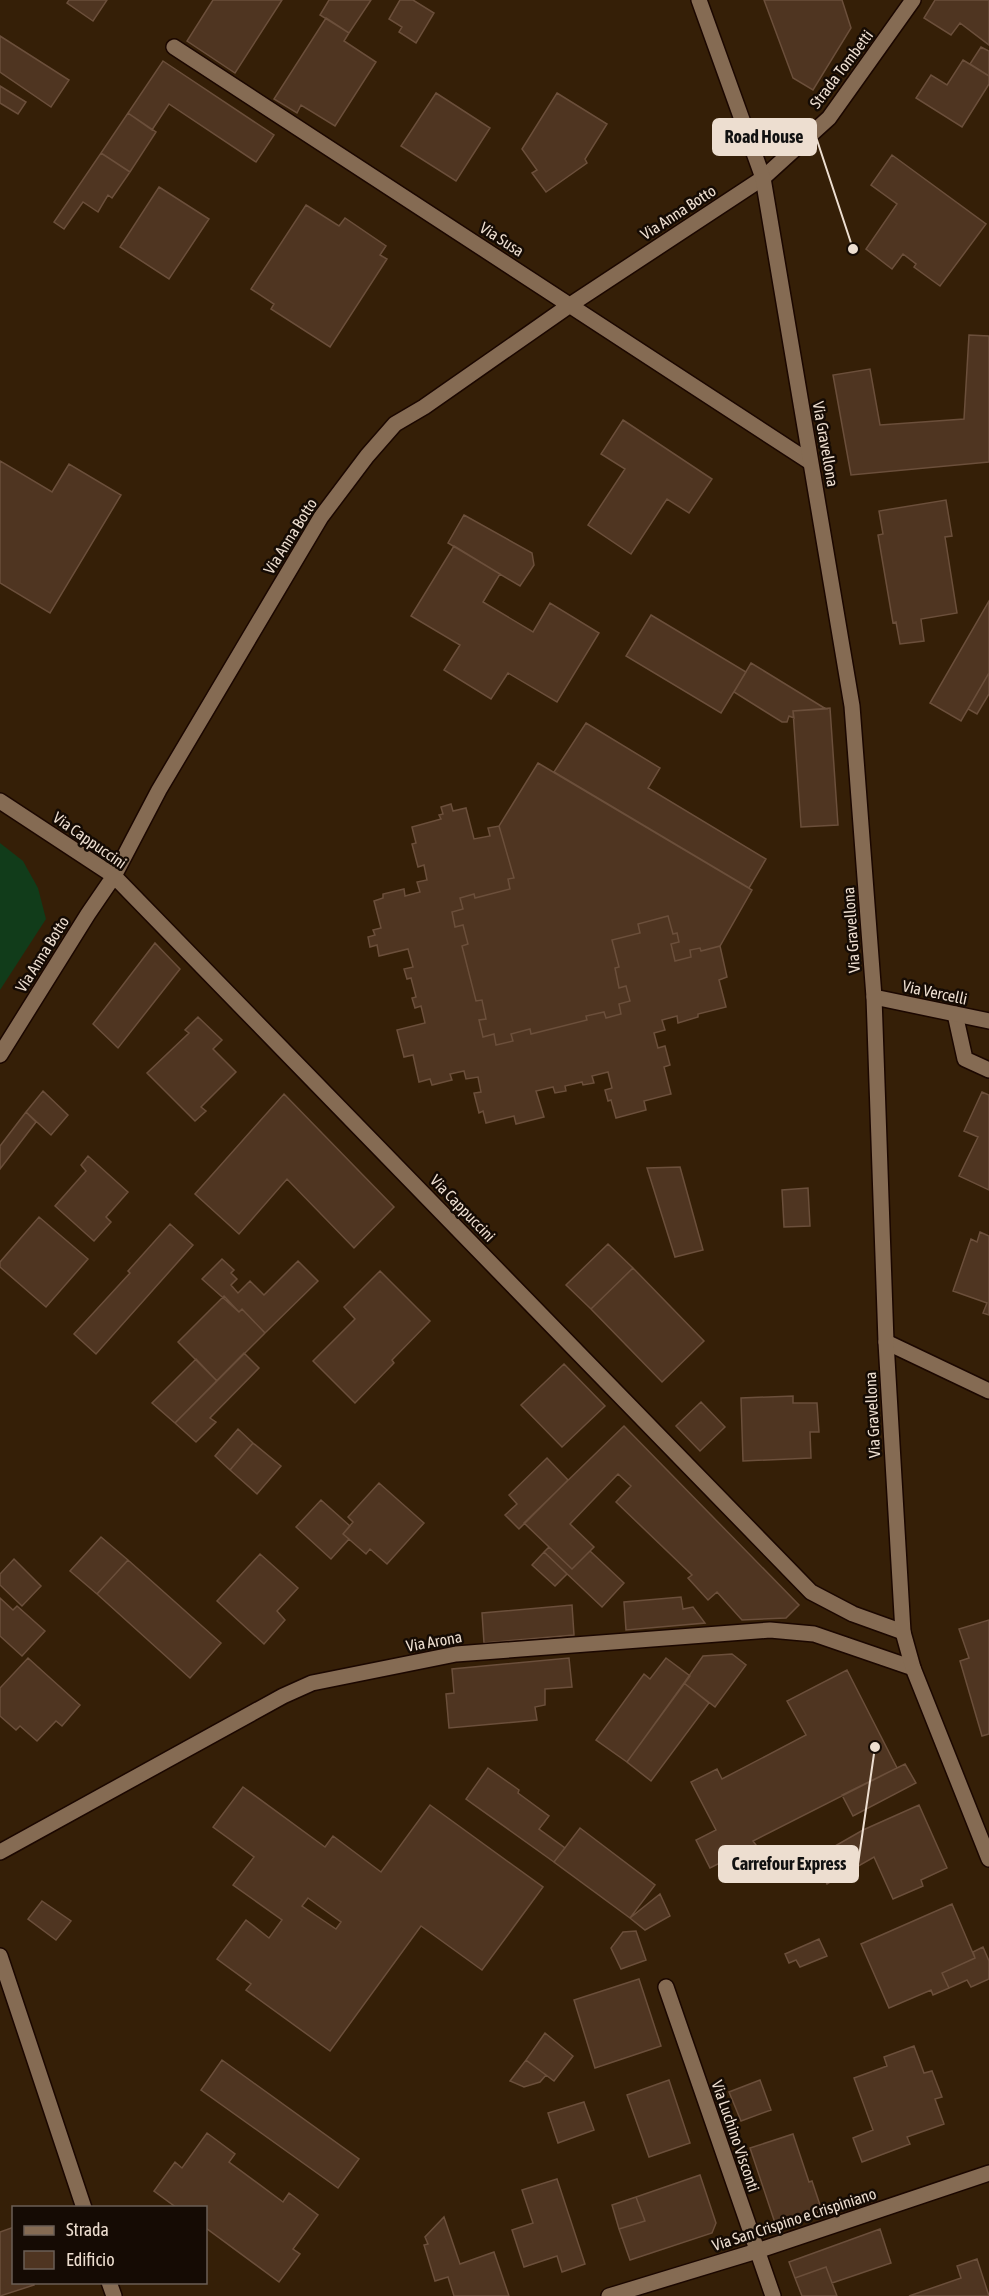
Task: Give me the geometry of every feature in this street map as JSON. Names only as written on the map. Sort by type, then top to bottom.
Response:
[{"type":"street","name":"Via Gravellona","points":[[699,0],[763,178],[852,706],[874,997],[886,1342],[903,1632],[913,1668],[989,1859]]},
{"type":"street","name":"Strada Tombetti","points":[[763,178],[829,118],[914,0]]},
{"type":"street","name":"Via Susa","points":[[174,47],[810,462]]},
{"type":"street","name":"Via Anna Botto","points":[[0,1055],[114,876],[159,790],[321,517],[367,456],[396,424],[570,305],[763,178]]},
{"type":"street","name":"Via Cappuccini","points":[[0,801],[114,876],[812,1592],[854,1614],[903,1632]]},
{"type":"street","name":"Via Vercelli","points":[[874,997],[989,1021]]},
{"type":"street","points":[[955,1014],[965,1059],[989,1070]]},
{"type":"street","points":[[886,1342],[989,1391]]},
{"type":"street","name":"Via Arona","points":[[0,1852],[283,1696],[312,1683],[423,1660],[456,1654],[770,1630],[814,1634],[913,1668]]},
{"type":"street","points":[[0,1956],[83,2206]]},
{"type":"street","name":"Via Luchino Visconti","points":[[666,1987],[773,2296]]},
{"type":"street","name":"Via San Crispino e Crispiniano","points":[[609,2296],[757,2251],[989,2174]]},
{"type":"green space","points":[[0,843],[23,861],[38,888],[46,919],[0,990]]},
{"type":"building","points":[[69,0],[107,0],[93,21],[67,3]]},
{"type":"building","points":[[213,0],[282,0],[235,73],[187,41]]},
{"type":"building","points":[[329,0],[371,0],[349,33],[320,15]]},
{"type":"building","points":[[400,0],[413,0],[434,13],[416,43],[399,32],[402,27],[389,19]]},
{"type":"building","points":[[764,0],[842,0],[851,28],[813,90],[793,78]]},
{"type":"building","points":[[935,0],[989,0],[989,45],[960,23],[951,35],[924,18]]},
{"type":"building","points":[[326,18],[349,33],[344,41],[376,62],[335,126],[301,105],[297,113],[274,99]]},
{"type":"building","points":[[0,36],[69,80],[51,107],[0,72]]},
{"type":"building","points":[[981,47],[989,51],[989,76],[970,64]]},
{"type":"building","points":[[963,60],[989,76],[989,84],[962,127],[916,98],[931,75],[947,85]]},
{"type":"building","points":[[163,61],[274,135],[256,162],[169,104],[152,130],[128,113]]},
{"type":"building","points":[[0,86],[26,102],[18,114],[0,103]]},
{"type":"building","points":[[436,93],[490,128],[456,181],[401,146]]},
{"type":"building","points":[[557,93],[607,124],[585,159],[587,163],[546,192],[532,173],[537,170],[522,149]]},
{"type":"building","points":[[128,113],[156,132],[130,172],[101,153]]},
{"type":"building","points":[[101,153],[130,172],[112,198],[108,195],[98,212],[83,202],[64,229],[54,222]]},
{"type":"building","points":[[892,155],[986,224],[940,286],[914,267],[916,264],[903,254],[892,269],[866,249],[897,204],[871,185]]},
{"type":"building","points":[[159,187],[209,219],[169,279],[120,247]]},
{"type":"building","points":[[306,205],[339,226],[345,218],[386,246],[380,255],[387,259],[330,347],[271,309],[274,304],[251,289]]},
{"type":"building","points":[[969,335],[989,336],[989,462],[851,475],[833,375],[870,369],[880,425],[964,419]]},
{"type":"building","points":[[623,420],[712,479],[689,513],[667,499],[631,554],[588,525],[625,469],[601,454]]},
{"type":"building","points":[[0,461],[52,492],[69,464],[121,495],[50,613],[0,583]]},
{"type":"building","points":[[946,500],[952,536],[945,537],[957,613],[921,619],[924,641],[900,644],[896,622],[893,623],[878,535],[883,534],[879,511]]},
{"type":"building","points":[[464,515],[532,553],[534,565],[520,586],[448,543]]},
{"type":"building","points":[[454,546],[500,574],[483,602],[533,632],[550,603],[599,633],[557,702],[508,673],[491,699],[444,670],[460,645],[411,616]]},
{"type":"building","points":[[989,601],[989,673],[961,721],[930,703]]},
{"type":"building","points":[[651,615],[746,672],[721,713],[626,656]]},
{"type":"building","points":[[751,663],[826,709],[793,711],[794,718],[789,716],[787,722],[782,722],[734,692]]},
{"type":"building","points":[[989,673],[989,694],[977,714],[968,709]]},
{"type":"building","points":[[830,708],[838,825],[801,827],[793,711]]},
{"type":"building","points":[[586,723],[660,768],[648,788],[766,859],[749,888],[554,772]]},
{"type":"building","points":[[538,763],[752,890],[720,946],[701,951],[700,948],[690,950],[691,957],[675,961],[671,944],[679,942],[677,933],[673,934],[668,916],[638,924],[640,933],[612,940],[619,967],[615,968],[619,988],[626,986],[630,1001],[619,1004],[621,1014],[606,1018],[604,1012],[586,1016],[587,1020],[531,1034],[530,1029],[511,1034],[513,1041],[496,1045],[494,1034],[483,1037],[479,1020],[486,1019],[482,1000],[476,1001],[462,946],[468,944],[463,925],[455,927],[452,912],[463,909],[460,898],[474,894],[475,898],[510,889],[508,879],[514,878],[499,826]]},
{"type":"building","points":[[451,804],[453,811],[466,808],[474,839],[490,836],[488,828],[499,826],[514,878],[508,879],[510,889],[475,898],[474,894],[460,898],[463,909],[452,912],[455,927],[463,925],[468,944],[462,946],[476,1001],[482,1000],[486,1019],[479,1020],[483,1037],[494,1034],[496,1045],[513,1041],[511,1034],[530,1029],[531,1034],[587,1020],[586,1016],[604,1012],[606,1018],[621,1014],[619,1004],[630,1001],[626,986],[619,988],[615,968],[619,967],[612,940],[640,933],[638,924],[668,916],[673,934],[677,933],[679,942],[671,944],[675,961],[691,957],[690,950],[700,948],[701,951],[720,946],[727,977],[719,980],[726,1007],[698,1014],[698,1017],[678,1023],[677,1016],[662,1020],[665,1030],[654,1033],[658,1048],[665,1046],[670,1065],[664,1067],[671,1094],[644,1101],[646,1110],[616,1118],[611,1100],[608,1101],[605,1090],[612,1088],[608,1072],[592,1076],[594,1083],[583,1085],[582,1082],[565,1086],[566,1091],[555,1093],[553,1087],[536,1091],[544,1117],[516,1124],[514,1116],[486,1123],[483,1111],[479,1113],[474,1093],[481,1092],[478,1077],[466,1079],[464,1071],[450,1074],[452,1080],[432,1085],[430,1079],[419,1082],[413,1055],[404,1057],[397,1030],[425,1023],[421,1006],[415,1008],[412,998],[416,997],[411,978],[407,979],[404,969],[413,967],[408,949],[379,956],[377,945],[370,947],[368,937],[375,935],[373,930],[381,928],[374,901],[383,898],[383,894],[404,889],[405,896],[420,892],[417,882],[427,880],[424,865],[418,867],[412,844],[416,843],[412,827],[441,819],[439,815],[443,814],[441,807]]},
{"type":"building","points":[[155,943],[180,969],[118,1048],[93,1024]]},
{"type":"building","points":[[198,1017],[222,1040],[213,1049],[236,1072],[201,1107],[206,1111],[195,1121],[147,1073],[189,1033],[185,1030]]},
{"type":"building","points":[[43,1091],[68,1115],[51,1135],[26,1112]]},
{"type":"building","points":[[982,1092],[989,1095],[989,1190],[959,1176],[978,1137],[964,1131]]},
{"type":"building","points":[[284,1094],[394,1207],[354,1248],[287,1179],[239,1234],[195,1194]]},
{"type":"building","points":[[26,1112],[36,1122],[0,1169],[0,1146]]},
{"type":"building","points":[[88,1156],[128,1192],[106,1217],[111,1222],[94,1241],[55,1206],[86,1171],[81,1165]]},
{"type":"building","points":[[680,1167],[703,1250],[675,1257],[647,1168]]},
{"type":"building","points":[[808,1188],[810,1226],[784,1227],[782,1190]]},
{"type":"building","points":[[39,1217],[88,1259],[46,1307],[0,1267],[0,1262]]},
{"type":"building","points":[[170,1224],[193,1245],[96,1354],[74,1334],[130,1273],[128,1271]]},
{"type":"building","points":[[980,1232],[989,1236],[989,1315],[983,1313],[987,1303],[953,1291],[971,1239],[977,1242]]},
{"type":"building","points":[[608,1244],[633,1268],[591,1309],[566,1285]]},
{"type":"building","points":[[222,1259],[234,1270],[231,1273],[237,1279],[231,1285],[238,1293],[250,1281],[264,1295],[298,1261],[318,1281],[265,1333],[242,1309],[239,1312],[202,1279]]},
{"type":"building","points":[[633,1268],[704,1341],[662,1382],[591,1309]]},
{"type":"building","points":[[380,1271],[430,1321],[355,1403],[313,1361],[355,1319],[344,1307]]},
{"type":"building","points":[[224,1296],[239,1312],[242,1309],[265,1333],[217,1381],[178,1342]]},
{"type":"building","points":[[244,1353],[259,1368],[210,1418],[216,1422],[196,1442],[175,1423]]},
{"type":"building","points":[[196,1359],[217,1381],[175,1423],[152,1403]]},
{"type":"building","points":[[564,1364],[605,1406],[562,1447],[521,1405]]},
{"type":"building","points":[[793,1396],[793,1403],[817,1403],[819,1432],[810,1432],[811,1458],[743,1461],[741,1398]]},
{"type":"building","points":[[701,1402],[725,1427],[700,1451],[676,1426]]},
{"type":"building","points":[[624,1426],[799,1605],[786,1618],[742,1620],[717,1592],[708,1600],[688,1578],[692,1575],[616,1502],[631,1486],[618,1474],[570,1524],[594,1547],[572,1569],[524,1523]]},
{"type":"building","points":[[238,1429],[253,1443],[230,1470],[215,1456]]},
{"type":"building","points":[[253,1443],[281,1466],[257,1494],[230,1470]]},
{"type":"building","points":[[547,1458],[568,1480],[519,1529],[505,1515],[517,1504],[509,1495]]},
{"type":"building","points":[[379,1483],[424,1523],[387,1564],[370,1549],[366,1554],[343,1534],[353,1522],[348,1517]]},
{"type":"building","points":[[321,1500],[350,1526],[343,1534],[349,1539],[331,1559],[296,1527]]},
{"type":"building","points":[[101,1537],[128,1560],[97,1594],[70,1571]]},
{"type":"building","points":[[549,1547],[572,1569],[590,1551],[624,1583],[602,1607],[544,1552]]},
{"type":"building","points":[[544,1552],[567,1574],[555,1586],[532,1565]]},
{"type":"building","points":[[260,1554],[298,1588],[277,1611],[285,1620],[264,1644],[217,1601]]},
{"type":"building","points":[[14,1559],[41,1586],[22,1606],[0,1585],[0,1574]]},
{"type":"building","points":[[128,1560],[221,1643],[190,1678],[97,1594]]},
{"type":"building","points":[[681,1597],[683,1609],[693,1607],[705,1623],[626,1630],[624,1602]]},
{"type":"building","points":[[0,1598],[13,1610],[17,1606],[45,1631],[22,1656],[0,1636]]},
{"type":"building","points":[[572,1605],[574,1635],[484,1643],[482,1613]]},
{"type":"building","points":[[989,1620],[989,1734],[982,1736],[960,1661],[969,1658],[959,1629]]},
{"type":"building","points":[[732,1654],[746,1665],[715,1707],[684,1683],[703,1656]]},
{"type":"building","points":[[28,1658],[80,1705],[62,1726],[56,1721],[37,1741],[20,1726],[16,1730],[0,1716],[0,1688]]},
{"type":"building","points":[[569,1658],[572,1687],[545,1689],[545,1705],[535,1707],[537,1720],[449,1728],[446,1694],[454,1693],[452,1669]]},
{"type":"building","points":[[666,1658],[690,1676],[627,1762],[596,1740],[644,1674],[650,1679]]},
{"type":"building","points":[[847,1670],[897,1768],[753,1841],[756,1845],[710,1868],[696,1840],[716,1830],[691,1782],[717,1769],[722,1779],[806,1735],[787,1701]]},
{"type":"building","points":[[684,1683],[709,1703],[651,1781],[627,1762]]},
{"type":"building","points":[[905,1764],[916,1783],[853,1816],[842,1795]]},
{"type":"building","points":[[488,1768],[519,1790],[518,1793],[549,1816],[539,1829],[565,1848],[554,1862],[466,1799]]},
{"type":"building","points":[[243,1787],[325,1847],[333,1836],[381,1872],[430,1805],[543,1887],[482,1970],[421,1926],[330,2051],[246,1990],[251,1984],[217,1959],[246,1920],[269,1938],[282,1920],[233,1885],[254,1857],[213,1827]],"holes":[[[308,1898],[341,1922],[336,1929],[302,1906]]]},
{"type":"building","points":[[919,1805],[947,1868],[921,1880],[923,1886],[893,1899],[874,1857],[827,1884],[814,1858],[863,1830]]},
{"type":"building","points":[[580,1828],[655,1885],[630,1918],[554,1862]]},
{"type":"building","points":[[660,1894],[670,1916],[645,1930],[630,1918]]},
{"type":"building","points":[[42,1901],[71,1921],[56,1940],[28,1919]]},
{"type":"building","points":[[952,1904],[975,1958],[942,1973],[949,1988],[933,1995],[931,1990],[889,2008],[861,1944]]},
{"type":"building","points":[[636,1931],[646,1960],[621,1969],[611,1948],[623,1932]]},
{"type":"building","points":[[819,1939],[827,1956],[800,1967],[796,1960],[789,1963],[785,1954]]},
{"type":"building","points":[[983,1947],[989,1961],[989,1979],[971,1987],[967,1980],[949,1988],[942,1973],[975,1958],[973,1952]]},
{"type":"building","points":[[639,1979],[661,2046],[595,2068],[574,2000]]},
{"type":"building","points":[[545,2033],[573,2056],[554,2081],[526,2060]]},
{"type":"building","points":[[914,2046],[924,2073],[932,2071],[942,2097],[935,2099],[944,2124],[907,2137],[910,2144],[862,2162],[853,2138],[873,2130],[854,2078],[887,2066],[884,2057]]},
{"type":"building","points":[[222,2060],[359,2159],[338,2188],[201,2090]]},
{"type":"building","points":[[526,2060],[546,2075],[540,2082],[524,2087],[510,2081]]},
{"type":"building","points":[[669,2080],[690,2143],[649,2157],[627,2095]]},
{"type":"building","points":[[760,2080],[771,2110],[741,2121],[729,2092]]},
{"type":"building","points":[[584,2102],[594,2130],[558,2143],[548,2113]]},
{"type":"building","points":[[207,2133],[235,2154],[229,2162],[283,2202],[289,2193],[318,2215],[293,2249],[300,2254],[279,2282],[207,2229],[207,2206],[174,2206],[154,2191],[175,2162],[182,2168]]},
{"type":"building","points":[[793,2134],[809,2182],[812,2181],[822,2211],[776,2226],[750,2148]]},
{"type":"building","points":[[700,2175],[716,2223],[712,2233],[630,2260],[619,2229],[645,2221],[636,2197]]},
{"type":"building","points":[[557,2179],[585,2264],[562,2272],[557,2256],[524,2267],[512,2230],[533,2223],[522,2190]]},
{"type":"building","points":[[636,2197],[645,2221],[619,2229],[612,2205]]},
{"type":"building","points":[[444,2217],[460,2264],[494,2252],[509,2296],[454,2296],[448,2277],[435,2281],[424,2245],[428,2244],[425,2237]]},
{"type":"building","points":[[12,2228],[12,2284],[34,2285],[0,2296],[0,2232]]},
{"type":"building","points":[[880,2229],[891,2263],[832,2283],[826,2267],[795,2278],[789,2262]]},
{"type":"building","points":[[977,2259],[989,2296],[909,2296],[961,2278],[957,2266]]},
{"type":"building","points":[[826,2267],[837,2296],[802,2296],[795,2278]]},
{"type":"place","name":"Road House","points":[[853,249]]},
{"type":"place","name":"Carrefour Express","points":[[875,1747]]}]
